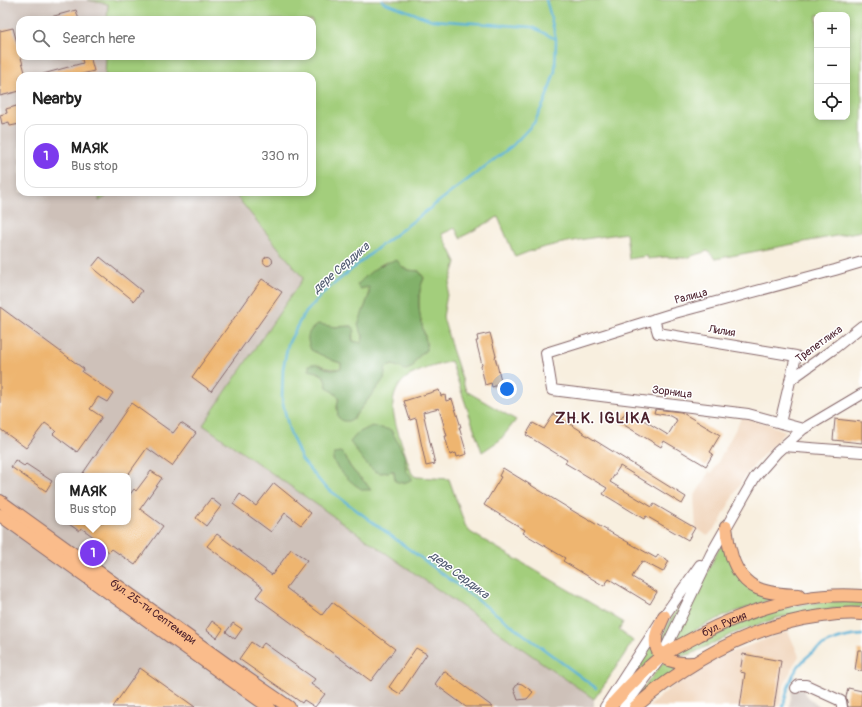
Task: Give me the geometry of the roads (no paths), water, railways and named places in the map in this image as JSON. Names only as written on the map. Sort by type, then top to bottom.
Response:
[{"type":"main road","name":"бул. 25-ти Септември","points":[[0,501],[289,707]]},
{"type":"main road","name":"бул. 25-ти Септември","points":[[0,514],[269,707]]},
{"type":"main road","points":[[726,527],[728,541],[737,569],[742,578],[750,585],[761,590],[782,595],[828,596]]},
{"type":"main road","name":"бул. Русия","points":[[610,707],[625,690],[662,656],[715,627],[744,615],[775,605],[802,599],[828,596],[862,596]]},
{"type":"main road","name":"бул. Русия","points":[[635,707],[693,663],[727,644],[783,623],[829,615],[862,614]]},
{"type":"main road","points":[[664,616],[656,635],[656,642],[662,656],[672,661],[693,663]]},
{"type":"street","name":"Ралица","points":[[549,372],[546,354],[654,319],[862,262]]},
{"type":"street","name":"Лилия","points":[[654,319],[658,333],[796,356]]},
{"type":"street","name":"Трепетлика","points":[[790,380],[832,350],[862,326]]},
{"type":"street","name":"Трепетлика","points":[[780,423],[796,356]]},
{"type":"street","name":"Зорница","points":[[549,372],[552,390],[748,414],[803,429]]},
{"type":"street","points":[[624,707],[662,656],[711,554],[755,477],[769,460],[803,429],[862,394]]},
{"type":"street","points":[[784,446],[862,452]]},
{"type":"street","points":[[605,707],[664,616],[726,527]]},
{"type":"street","points":[[796,688],[799,685],[806,685],[841,701],[842,707]]},
{"type":"waterway","points":[[382,0],[383,2],[432,20],[532,27],[556,39]]},
{"type":"waterway","name":"дере Сердика","points":[[546,0],[556,39],[555,71],[545,101],[534,123],[512,146],[379,247],[323,293],[302,317],[288,344],[283,369],[282,399],[289,430],[302,460],[324,486],[596,688]]},
{"type":"waterway","points":[[783,707],[793,675],[805,658],[822,646],[842,638],[862,635]]},
{"type":"place","name":"МАЯК","points":[[93,553]]},
{"type":"district","name":"ZH.K. IGLIKA","points":[[603,418]]}]
